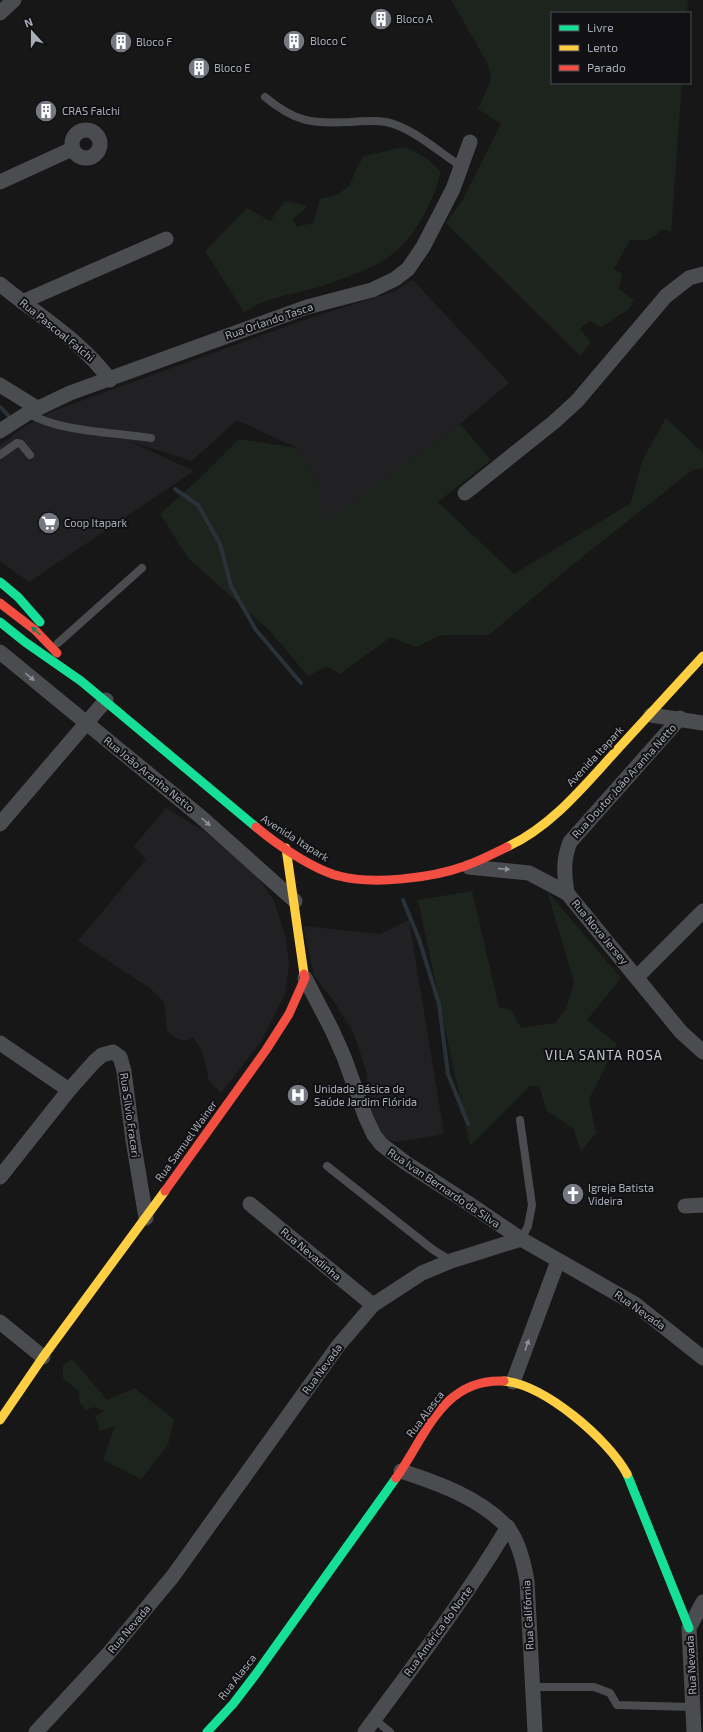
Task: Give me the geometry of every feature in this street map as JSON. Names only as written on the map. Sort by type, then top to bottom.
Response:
[{"type":"street","points":[[0,13],[14,0]]},
{"type":"street","name":"Rua Orlando Tasca","points":[[0,431],[32,410],[70,393],[110,380],[182,351],[308,307],[372,290],[395,279],[408,269],[420,252],[453,189],[470,142]]},
{"type":"street","points":[[0,182],[72,149]]},
{"type":"street","points":[[22,302],[166,239]]},
{"type":"street","points":[[464,493],[554,422],[577,401],[666,296],[689,278],[703,274]]},
{"type":"street","name":"Rua Pascoal Falchi","points":[[0,284],[80,345],[97,362],[110,380]]},
{"type":"street","points":[[0,385],[32,410]]},
{"type":"street","points":[[1,583],[18,597],[58,643],[69,666]]},
{"type":"street","name":"Avenida Itapark","points":[[0,603],[35,630],[81,681]]},
{"type":"street","name":"Avenida Itapark","points":[[0,622],[25,642],[106,700],[252,824],[286,848],[320,869],[338,876],[358,880],[378,880],[439,874],[466,866],[522,840],[553,817],[651,715],[703,656]]},
{"type":"street","name":"Rua João Aranha Netto","points":[[0,652],[201,817],[295,901]]},
{"type":"street","points":[[0,824],[106,700]]},
{"type":"street","points":[[651,715],[680,718],[703,723]]},
{"type":"street","name":"Rua Doutor João Aranha Netto","points":[[567,892],[563,868],[565,855],[570,842],[680,718]]},
{"type":"street","points":[[286,848],[295,901],[305,978]]},
{"type":"street","name":"Rua Nova Jersey","points":[[466,866],[529,873],[546,880],[567,892],[681,1032],[703,1052]]},
{"type":"street","points":[[546,880],[563,868]]},
{"type":"street","points":[[637,977],[703,911]]},
{"type":"street","name":"Rua Samuel Wainer","points":[[0,1420],[43,1357],[113,1264],[266,1050],[289,1014],[305,978]]},
{"type":"street","name":"Rua Ivan Bernardo da Silva","points":[[305,978],[332,1030],[344,1057],[366,1118],[380,1144],[400,1159],[521,1239]]},
{"type":"street","points":[[0,1042],[69,1090],[0,1178]]},
{"type":"street","name":"Rua Silvio Fracari","points":[[69,1090],[102,1055],[113,1052],[120,1057],[127,1089],[133,1140],[146,1218]]},
{"type":"street","name":"Rua Nevadinha","points":[[250,1204],[373,1305]]},
{"type":"street","points":[[685,1206],[703,1205]]},
{"type":"street","name":"Rua Nevada","points":[[36,1732],[108,1654],[173,1576],[338,1346],[373,1305],[422,1273],[451,1260],[521,1239],[635,1304],[703,1358]]},
{"type":"street","points":[[513,1382],[558,1261]]},
{"type":"street","points":[[0,1322],[43,1357]]},
{"type":"street","name":"Rua Alasca","points":[[207,1732],[251,1680],[401,1471],[428,1427],[452,1397],[462,1389],[476,1384],[488,1382],[513,1382],[547,1398],[577,1420],[601,1441],[623,1468],[638,1497],[655,1546],[690,1628]]},
{"type":"street","name":"Rua Califórnia","points":[[401,1471],[468,1498],[489,1510],[508,1527],[519,1549],[527,1581],[535,1732]]},
{"type":"street","name":"Rua América do Norte","points":[[365,1732],[448,1621],[489,1559],[508,1527]]},
{"type":"street","name":"Rua Nevada","points":[[694,1732],[690,1628],[703,1602]]},
{"type":"lane","points":[[265,97],[281,111],[298,118],[318,122],[366,120],[386,122],[397,125],[413,133],[462,167]]},
{"type":"lane","points":[[32,410],[39,420],[55,425],[151,438]]},
{"type":"lane","points":[[0,455],[17,443],[22,444],[30,455]]},
{"type":"lane","points":[[58,643],[142,568]]},
{"type":"lane","points":[[520,1120],[532,1205],[528,1226],[521,1239]]},
{"type":"lane","points":[[327,1166],[432,1249],[451,1260]]},
{"type":"lane","points":[[532,1687],[594,1687],[610,1694],[616,1705],[693,1707]]},
{"type":"lane","points":[[374,1720],[390,1732]]},
{"type":"shaded area","points":[[451,0],[688,0],[687,12],[551,12],[551,84],[682,84],[671,232],[662,229],[648,239],[630,240],[614,269],[622,274],[619,289],[634,300],[629,309],[601,327],[590,321],[580,329],[591,342],[580,356],[446,223],[463,199],[501,124],[478,109],[491,80],[488,64]]},
{"type":"shaded area","points":[[404,147],[424,157],[441,172],[434,193],[424,214],[412,234],[404,243],[388,257],[369,268],[319,287],[266,301],[244,312],[205,251],[247,208],[270,221],[285,201],[308,206],[293,219],[296,227],[313,223],[320,199],[337,195],[350,185],[355,171],[364,156]]},
{"type":"shaded area","points":[[413,280],[509,383],[460,424],[322,525],[318,482],[297,448],[237,420],[192,461],[129,441],[194,471],[29,582],[0,561],[0,445],[24,427],[53,411],[309,318],[393,292]]},
{"type":"shaded area","points":[[666,418],[703,453],[703,468],[692,470],[565,571],[489,635],[441,635],[416,647],[391,637],[340,674],[327,666],[308,676],[270,631],[189,559],[160,514],[201,477],[239,439],[297,448],[318,482],[323,524],[460,424],[491,460],[438,502],[514,574],[631,503],[642,461]]},
{"type":"shaded area","points":[[166,808],[204,831],[258,877],[274,901],[286,938],[289,967],[285,994],[262,1040],[221,1093],[209,1081],[203,1053],[193,1037],[185,1041],[174,1037],[167,1030],[164,1002],[151,989],[78,941],[146,859],[134,846]]},
{"type":"shaded area","points":[[472,891],[499,1007],[511,1010],[521,1028],[555,1023],[566,1009],[574,982],[547,891],[621,978],[587,1020],[617,1044],[589,1099],[596,1133],[581,1151],[573,1128],[547,1111],[539,1086],[530,1086],[470,1146],[418,900]]},
{"type":"shaded area","points":[[409,920],[444,1134],[397,1142],[385,1139],[375,1124],[368,1100],[366,1071],[354,1034],[333,1000],[314,976],[303,926],[380,934]]},
{"type":"shaded area","points":[[72,1359],[107,1400],[134,1388],[174,1419],[168,1445],[141,1479],[103,1460],[115,1426],[100,1431],[95,1416],[104,1411],[95,1407],[86,1410],[80,1403],[79,1392],[63,1378],[63,1365]]},
{"type":"waterway","points":[[0,407],[8,415]]},
{"type":"waterway","points":[[175,489],[198,505],[220,544],[231,586],[256,630],[301,683]]},
{"type":"waterway","points":[[403,900],[419,939],[439,1004],[448,1074],[468,1124]]},
{"type":"traffic: fast","points":[[0,582],[18,597],[40,622]]},
{"type":"traffic: fast","points":[[0,622],[25,642],[81,681],[256,827]]},
{"type":"traffic: fast","points":[[627,1474],[689,1628]]},
{"type":"traffic: fast","points":[[207,1732],[233,1704],[256,1674],[396,1478]]},
{"type":"traffic: slow","points":[[507,847],[523,839],[566,805],[703,656]]},
{"type":"traffic: slow","points":[[286,848],[304,974]]},
{"type":"traffic: slow","points":[[0,1420],[43,1357],[165,1191]]},
{"type":"traffic: slow","points":[[504,1381],[538,1392],[574,1416],[606,1445],[627,1474]]},
{"type":"traffic: jam","points":[[0,603],[35,630],[57,653]]},
{"type":"traffic: jam","points":[[256,827],[284,848],[318,868],[329,873],[353,879],[402,879],[436,874],[470,864],[507,847]]},
{"type":"traffic: jam","points":[[165,1191],[266,1050],[289,1014],[305,978],[304,974]]},
{"type":"traffic: jam","points":[[396,1478],[427,1428],[450,1399],[465,1389],[483,1383],[504,1381]]},
{"type":"place","name":"Bloco A","points":[[381,19]]},
{"type":"place","name":"Bloco C","points":[[294,41]]},
{"type":"place","name":"Bloco F","points":[[121,42]]},
{"type":"place","name":"Bloco E","points":[[199,68]]},
{"type":"place","name":"CRAS Falchi","points":[[46,111]]},
{"type":"place","name":"Coop Itapark","points":[[49,523]]},
{"type":"place","name":"Unidade Básica de Saúde Jardim Flórida","points":[[298,1095]]},
{"type":"place","name":"Igreja Batista Videira","points":[[573,1194]]},
{"type":"district","name":"VILA SANTA ROSA","points":[[604,1055]]}]
